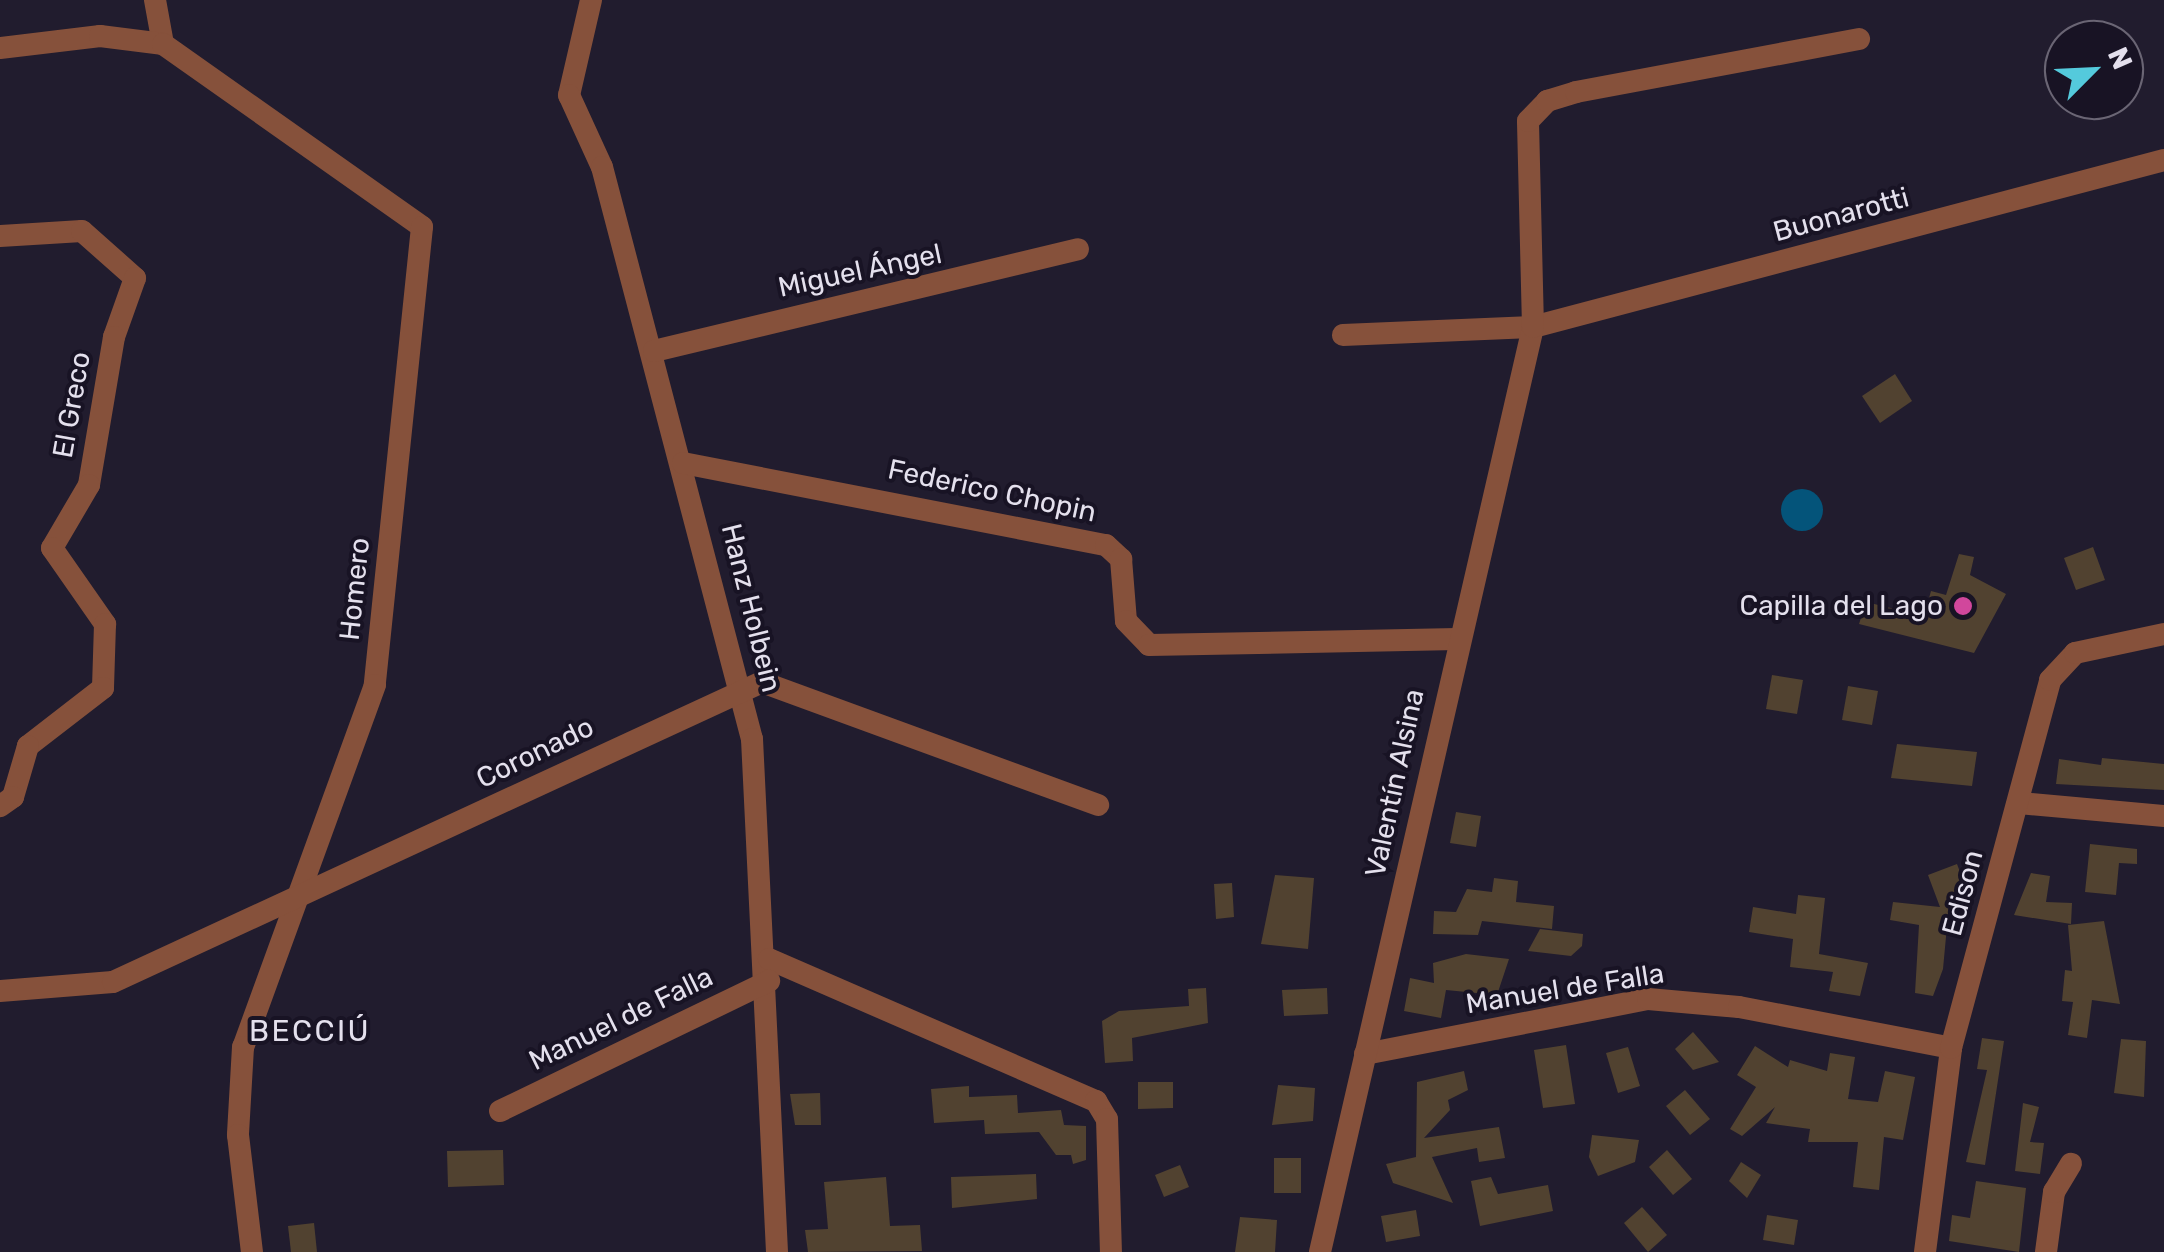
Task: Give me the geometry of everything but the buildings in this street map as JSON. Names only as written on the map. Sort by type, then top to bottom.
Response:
[{"type":"street","points":[[0,48],[100,36],[163,44],[155,0]]},
{"type":"street","name":"Hanz Holbein","points":[[591,0],[569,95],[602,166],[654,351],[755,759],[769,970],[777,1252]]},
{"type":"street","name":"Valentín Alsina","points":[[1320,1252],[1457,639],[1533,328],[1523,142],[1535,109],[1576,92],[1858,39]]},
{"type":"street","name":"Homero","points":[[163,44],[422,227],[374,686],[241,1062],[238,1152],[252,1252]]},
{"type":"street","name":"Buonarotti","points":[[1533,328],[2164,160]]},
{"type":"street","name":"El Greco","points":[[0,236],[82,231],[135,278],[114,337],[89,484],[52,548],[104,624],[103,688],[28,746],[13,796],[0,806]]},
{"type":"street","name":"Miguel Ángel","points":[[654,351],[1078,249]]},
{"type":"street","points":[[1343,335],[1533,328]]},
{"type":"street","name":"Federico Chopin","points":[[683,463],[1106,545],[1121,559],[1126,620],[1148,646],[1457,639]]},
{"type":"street","name":"Edison","points":[[1924,1252],[1951,1048],[2058,666],[2095,646],[2164,634]]},
{"type":"street","name":"Coronado","points":[[0,991],[113,982],[301,899],[740,688],[780,684],[1098,805]]},
{"type":"street","points":[[2018,804],[2164,816]]},
{"type":"street","points":[[769,970],[1096,1101],[1107,1119],[1111,1252]]},
{"type":"street","name":"Manuel de Falla","points":[[500,1111],[769,970]]},
{"type":"street","name":"Manuel de Falla","points":[[1366,1054],[1648,1000],[1738,1007],[1951,1048]]},
{"type":"street","points":[[2046,1252],[2054,1192],[2071,1164]]},
{"type":"water","points":[[1802,489],[1817,495],[1823,510],[1817,525],[1802,531],[1787,525],[1781,510],[1787,495]]},
{"type":"place","name":"Capilla del Lago","points":[[1963,606]]},
{"type":"district","name":"BECCIÚ","points":[[310,1031]]}]
